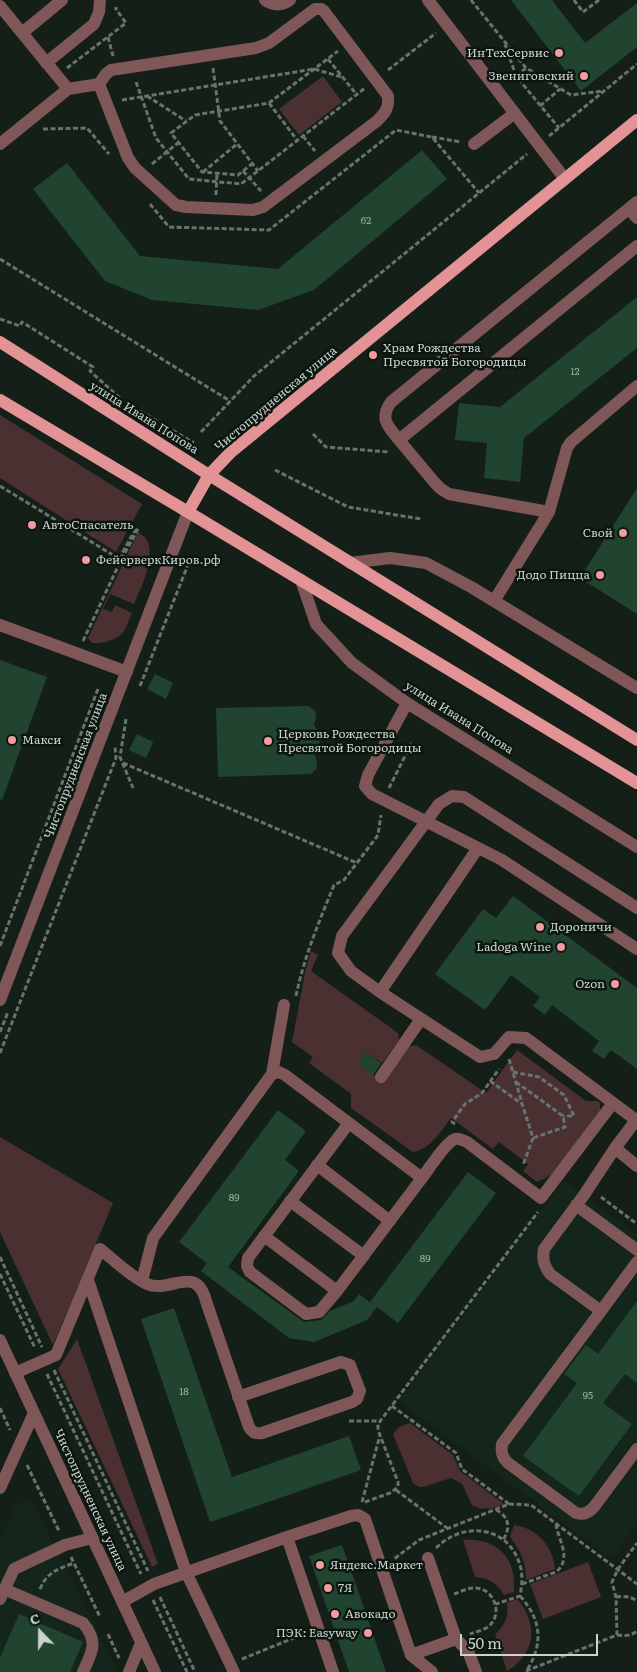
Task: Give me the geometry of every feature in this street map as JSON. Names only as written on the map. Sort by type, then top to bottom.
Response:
[{"type":"main road","name":"Чистопрудненская улица","points":[[188,512],[209,475],[231,452],[637,120]]},
{"type":"main road","name":"улица Ивана Попова","points":[[0,342],[209,475],[637,740]]},
{"type":"main road","points":[[0,400],[637,783]]},
{"type":"street","points":[[22,33],[62,0]]},
{"type":"street","points":[[46,63],[94,24],[99,12],[100,0]]},
{"type":"street","points":[[265,0],[276,5],[286,4],[290,0]]},
{"type":"street","points":[[428,0],[565,179]]},
{"type":"street","points":[[0,6],[68,89]]},
{"type":"street","points":[[0,144],[68,89],[99,84],[111,70],[262,46],[269,43],[315,9],[324,11],[388,96],[389,104],[386,112],[377,121],[263,207],[252,210],[180,207],[172,202],[128,158],[99,84]]},
{"type":"street","points":[[474,144],[514,113]]},
{"type":"street","points":[[549,512],[449,494],[441,490],[388,426],[385,418],[386,409],[391,402],[634,210]]},
{"type":"street","points":[[399,440],[637,246]]},
{"type":"street","points":[[494,601],[549,512],[567,448],[571,442],[637,386]]},
{"type":"street","name":"Чистопрудненская улица","points":[[0,1000],[188,512]]},
{"type":"street","points":[[350,563],[390,558],[426,564],[494,601],[637,688]]},
{"type":"street","name":"улица Ивана Попова","points":[[301,580],[316,624],[352,662],[407,703],[637,847]]},
{"type":"street","points":[[0,625],[127,672]]},
{"type":"street","points":[[407,703],[368,775],[365,786],[372,794],[502,860],[637,949]]},
{"type":"street","points":[[601,1311],[550,1274],[544,1266],[544,1249],[614,1148],[637,1119],[526,1038],[509,1037],[494,1054],[480,1057],[421,1020],[351,971],[338,953],[342,936],[439,804],[452,796],[464,797],[637,908]]},
{"type":"street","points":[[380,992],[478,848]]},
{"type":"street","points":[[142,1281],[153,1238],[272,1074],[290,1005]]},
{"type":"street","points":[[381,1077],[421,1020]]},
{"type":"street","points":[[272,1074],[279,1072],[285,1075],[422,1178]]},
{"type":"street","points":[[349,1123],[248,1258],[247,1266],[250,1272],[306,1314],[320,1312],[446,1146],[454,1139],[460,1139],[541,1198],[613,1103]]},
{"type":"street","points":[[614,1148],[637,1166]]},
{"type":"street","points":[[317,1165],[390,1220]]},
{"type":"street","points":[[290,1201],[364,1256]]},
{"type":"street","points":[[576,1205],[637,1250]]},
{"type":"street","points":[[264,1236],[337,1291]]},
{"type":"street","points":[[15,1373],[56,1355],[100,1249],[142,1281],[149,1284],[161,1286],[182,1280],[191,1282],[204,1293],[238,1397],[252,1432],[256,1434],[352,1402],[357,1399],[360,1391],[350,1365],[341,1362],[238,1397]]},
{"type":"street","points":[[637,1262],[502,1444],[501,1451],[508,1463],[576,1513],[582,1515],[589,1513],[637,1449]]},
{"type":"street","points":[[88,1280],[186,1572],[232,1668]]},
{"type":"street","name":"Чистопрудненская улица","points":[[0,1340],[155,1672]]},
{"type":"street","points":[[0,1488],[34,1412]]},
{"type":"street","points":[[122,1602],[150,1586],[351,1516],[360,1509],[411,1655],[432,1672]]},
{"type":"street","points":[[287,1537],[333,1672]]},
{"type":"street","points":[[83,1672],[93,1650],[93,1642],[90,1631],[83,1623],[35,1602],[2,1594],[14,1569],[65,1545],[92,1538]]},
{"type":"street","points":[[428,1558],[456,1639],[468,1651],[476,1672]]},
{"type":"street","points":[[411,1655],[456,1639]]},
{"type":"street","points":[[130,1672],[141,1643]]},
{"type":"path","points":[[471,0],[526,68],[570,95],[604,91]]},
{"type":"path","points":[[574,0],[583,12],[599,0]]},
{"type":"path","points":[[108,37],[114,61],[131,67],[156,138],[189,179],[241,184],[447,25]]},
{"type":"path","points":[[504,41],[516,76],[559,128]]},
{"type":"path","points":[[253,163],[238,175],[202,172],[171,133],[195,115],[269,104],[348,43]]},
{"type":"path","points":[[211,55],[220,121],[258,170]]},
{"type":"path","points":[[328,58],[357,95]]},
{"type":"path","points":[[201,432],[254,376],[637,64]]},
{"type":"path","points":[[516,76],[526,68]]},
{"type":"path","points":[[106,102],[314,69],[342,76]]},
{"type":"path","points":[[540,106],[560,89]]},
{"type":"path","points":[[147,96],[186,122]]},
{"type":"path","points":[[269,104],[297,140]]},
{"type":"path","points":[[35,129],[87,128],[113,157],[111,147]]},
{"type":"path","points":[[144,197],[168,226],[269,230],[396,130],[474,144]]},
{"type":"path","points":[[432,137],[479,193]]},
{"type":"path","points":[[142,173],[178,142]]},
{"type":"path","points":[[202,172],[237,144]]},
{"type":"path","points":[[0,259],[230,401]]},
{"type":"path","points":[[0,319],[20,326],[22,322],[93,367],[90,371],[123,400]]},
{"type":"path","points":[[138,410],[194,443]]},
{"type":"path","points":[[313,434],[326,447],[410,453]]},
{"type":"path","points":[[274,470],[348,507],[421,519]]},
{"type":"path","points":[[0,486],[120,559]]},
{"type":"path","points":[[77,654],[120,559],[137,528]]},
{"type":"path","points":[[138,690],[191,557]]},
{"type":"path","points":[[0,946],[98,689]]},
{"type":"path","points":[[129,713],[126,720],[120,757],[133,788]]},
{"type":"path","points":[[290,1005],[310,943],[334,884],[344,880],[378,835],[383,799],[412,742]]},
{"type":"path","points":[[0,1053],[116,758],[114,746]]},
{"type":"path","points":[[123,763],[357,863]]},
{"type":"path","points":[[459,1127],[452,1122],[466,1104],[482,1093],[508,1056],[534,1138],[522,1168]]},
{"type":"path","points":[[512,1072],[538,1077],[564,1095],[574,1116],[563,1116],[516,1082]]},
{"type":"path","points":[[490,1081],[522,1104]]},
{"type":"path","points":[[534,1138],[565,1127],[563,1116]]},
{"type":"path","points":[[588,1188],[637,1224]]},
{"type":"path","points":[[360,1509],[396,1490],[398,1487],[398,1482],[380,1435],[378,1427],[380,1421],[546,1201],[541,1198]]},
{"type":"path","points":[[0,1257],[45,1360],[150,1586],[187,1672]]},
{"type":"path","points":[[0,1274],[45,1360],[150,1586],[195,1672]]},
{"type":"path","points":[[392,1406],[456,1453],[462,1469],[509,1504]]},
{"type":"path","points":[[338,1407],[345,1420],[380,1421]]},
{"type":"path","points":[[360,1509],[380,1435]]},
{"type":"path","points":[[396,1490],[447,1529]]},
{"type":"path","points":[[382,1569],[416,1541],[509,1504],[530,1505],[637,1584]]},
{"type":"path","points":[[495,1510],[501,1512],[508,1523],[508,1529],[503,1540]]},
{"type":"path","points":[[522,1584],[556,1572],[560,1568],[564,1556],[556,1524]]},
{"type":"path","points":[[428,1558],[443,1541],[460,1532],[479,1530],[489,1532],[503,1540],[517,1557],[521,1566],[522,1584],[520,1596]]},
{"type":"path","points":[[617,1635],[616,1597],[612,1582],[618,1569],[637,1543]]},
{"type":"path","points":[[35,1602],[44,1578],[52,1572],[74,1563]]},
{"type":"path","points":[[442,1599],[474,1588],[488,1592],[496,1604],[494,1620],[488,1626],[456,1639]]},
{"type":"path","points":[[496,1604],[520,1596]]},
{"type":"path","points":[[520,1596],[528,1604],[534,1615],[538,1632],[537,1650],[526,1671]]},
{"type":"path","points":[[616,1597],[625,1596],[637,1601]]},
{"type":"path","points":[[232,1668],[318,1628]]},
{"type":"path","points":[[526,1671],[617,1635],[626,1636],[637,1631]]},
{"type":"shaded area","points":[[323,76],[342,102],[299,135],[279,109]]},
{"type":"shaded area","points":[[0,415],[142,504],[116,552],[0,478]]},
{"type":"shaded area","points":[[138,532],[147,540],[150,555],[149,564],[134,604],[110,594],[103,609],[112,612],[115,605],[132,613],[124,631],[118,637],[105,642],[92,643],[88,638]]},
{"type":"shaded area","points":[[311,951],[318,955],[311,971],[398,1033],[399,1040],[382,1063],[366,1052],[358,1063],[383,1082],[408,1047],[416,1045],[486,1093],[517,1050],[586,1101],[598,1101],[600,1103],[600,1111],[556,1170],[537,1182],[523,1171],[528,1164],[499,1142],[493,1149],[451,1118],[430,1143],[413,1152],[351,1108],[351,1094],[309,1063],[313,1057],[292,1042],[305,972]]},
{"type":"shaded area","points":[[0,1137],[113,1203],[53,1345],[0,1232]]},
{"type":"shaded area","points":[[564,1180],[637,1235],[637,1524],[611,1558],[399,1401]]},
{"type":"shaded area","points":[[77,1339],[158,1564],[152,1567],[58,1369]]},
{"type":"shaded area","points":[[410,1423],[453,1455],[460,1471],[504,1504],[491,1509],[481,1509],[472,1505],[462,1484],[451,1478],[423,1487],[413,1483],[393,1434],[399,1427]]},
{"type":"shaded area","points":[[30,1498],[118,1672],[0,1672],[0,1540],[15,1506]]},
{"type":"shaded area","points":[[514,1525],[537,1534],[551,1553],[555,1569],[526,1580],[522,1557],[510,1537]]},
{"type":"shaded area","points":[[463,1540],[486,1542],[502,1552],[512,1569],[514,1592],[504,1595],[492,1582],[475,1577]]},
{"type":"shaded area","points":[[588,1562],[601,1597],[543,1619],[530,1584]]},
{"type":"shaded area","points":[[517,1599],[529,1618],[531,1638],[524,1656],[507,1671],[495,1634],[506,1620],[507,1603]]},
{"type":"building","points":[[511,0],[552,0],[585,43],[637,3],[637,47],[581,91]]},
{"type":"building","points":[[422,150],[447,179],[314,290],[258,310],[152,300],[105,281],[33,189],[67,163],[140,256],[278,269]]},
{"type":"building","points":[[637,297],[637,348],[524,438],[520,482],[484,478],[487,443],[455,440],[459,403],[500,407]]},
{"type":"building","name":"Свой","points":[[637,488],[637,614],[580,578]]},
{"type":"building","name":"Макси","points":[[0,660],[47,677],[2,800],[0,799]]},
{"type":"building","points":[[155,674],[173,683],[166,699],[147,689]]},
{"type":"building","name":"Церковь Рождества Пресвятой Богородицы","points":[[309,706],[315,711],[314,725],[321,739],[314,750],[317,762],[316,769],[311,774],[218,777],[216,708]]},
{"type":"building","points":[[137,734],[153,742],[146,758],[129,750]]},
{"type":"building","points":[[513,896],[637,988],[637,1069],[611,1050],[604,1059],[592,1051],[599,1041],[552,1005],[545,1015],[533,1006],[540,997],[511,975],[485,1010],[435,974],[483,909],[496,918]]},
{"type":"building","points":[[366,1052],[381,1063],[373,1075],[357,1063]]},
{"type":"building","points":[[278,1110],[306,1131],[285,1160],[299,1171],[228,1267],[304,1322],[321,1320],[330,1311],[354,1301],[359,1294],[372,1304],[370,1302],[468,1172],[496,1193],[398,1323],[377,1307],[367,1320],[314,1342],[289,1338],[201,1271],[207,1263],[179,1242]]},
{"type":"building","points":[[637,1301],[637,1383],[625,1374],[603,1403],[632,1424],[579,1496],[523,1456],[577,1383],[564,1374],[586,1345],[598,1354]]},
{"type":"building","points":[[174,1308],[232,1477],[349,1436],[361,1470],[210,1522],[141,1319]]},
{"type":"building","points":[[342,1545],[386,1672],[349,1672],[309,1556]]},
{"type":"building","points":[[19,1614],[83,1642],[70,1672],[0,1672],[0,1658]]},
{"type":"place","name":"ИнТехСервис","points":[[559,53]]},
{"type":"place","name":"Звениговский","points":[[584,76]]},
{"type":"place","name":"Храм Рождества Пресвятой Богородицы","points":[[373,355]]},
{"type":"place","name":"АвтоСпасатель","points":[[32,525]]},
{"type":"place","name":"Свой","points":[[623,533]]},
{"type":"place","name":"ФейерверкКиров.рф","points":[[86,560]]},
{"type":"place","name":"Додо Пицца","points":[[600,575]]},
{"type":"place","name":"Макси","points":[[12,740]]},
{"type":"place","name":"Церковь Рождества Пресвятой Богородицы","points":[[268,741]]},
{"type":"place","name":"Дороничи","points":[[540,927]]},
{"type":"place","name":"Ladoga Wine","points":[[561,947]]},
{"type":"place","name":"Ozon","points":[[615,984]]},
{"type":"place","name":"Яндекс.Маркет","points":[[320,1565]]},
{"type":"place","name":"7Я","points":[[328,1588]]},
{"type":"place","name":"Авокадо","points":[[335,1614]]},
{"type":"place","name":"ПЭК: Easyway","points":[[368,1633]]}]
